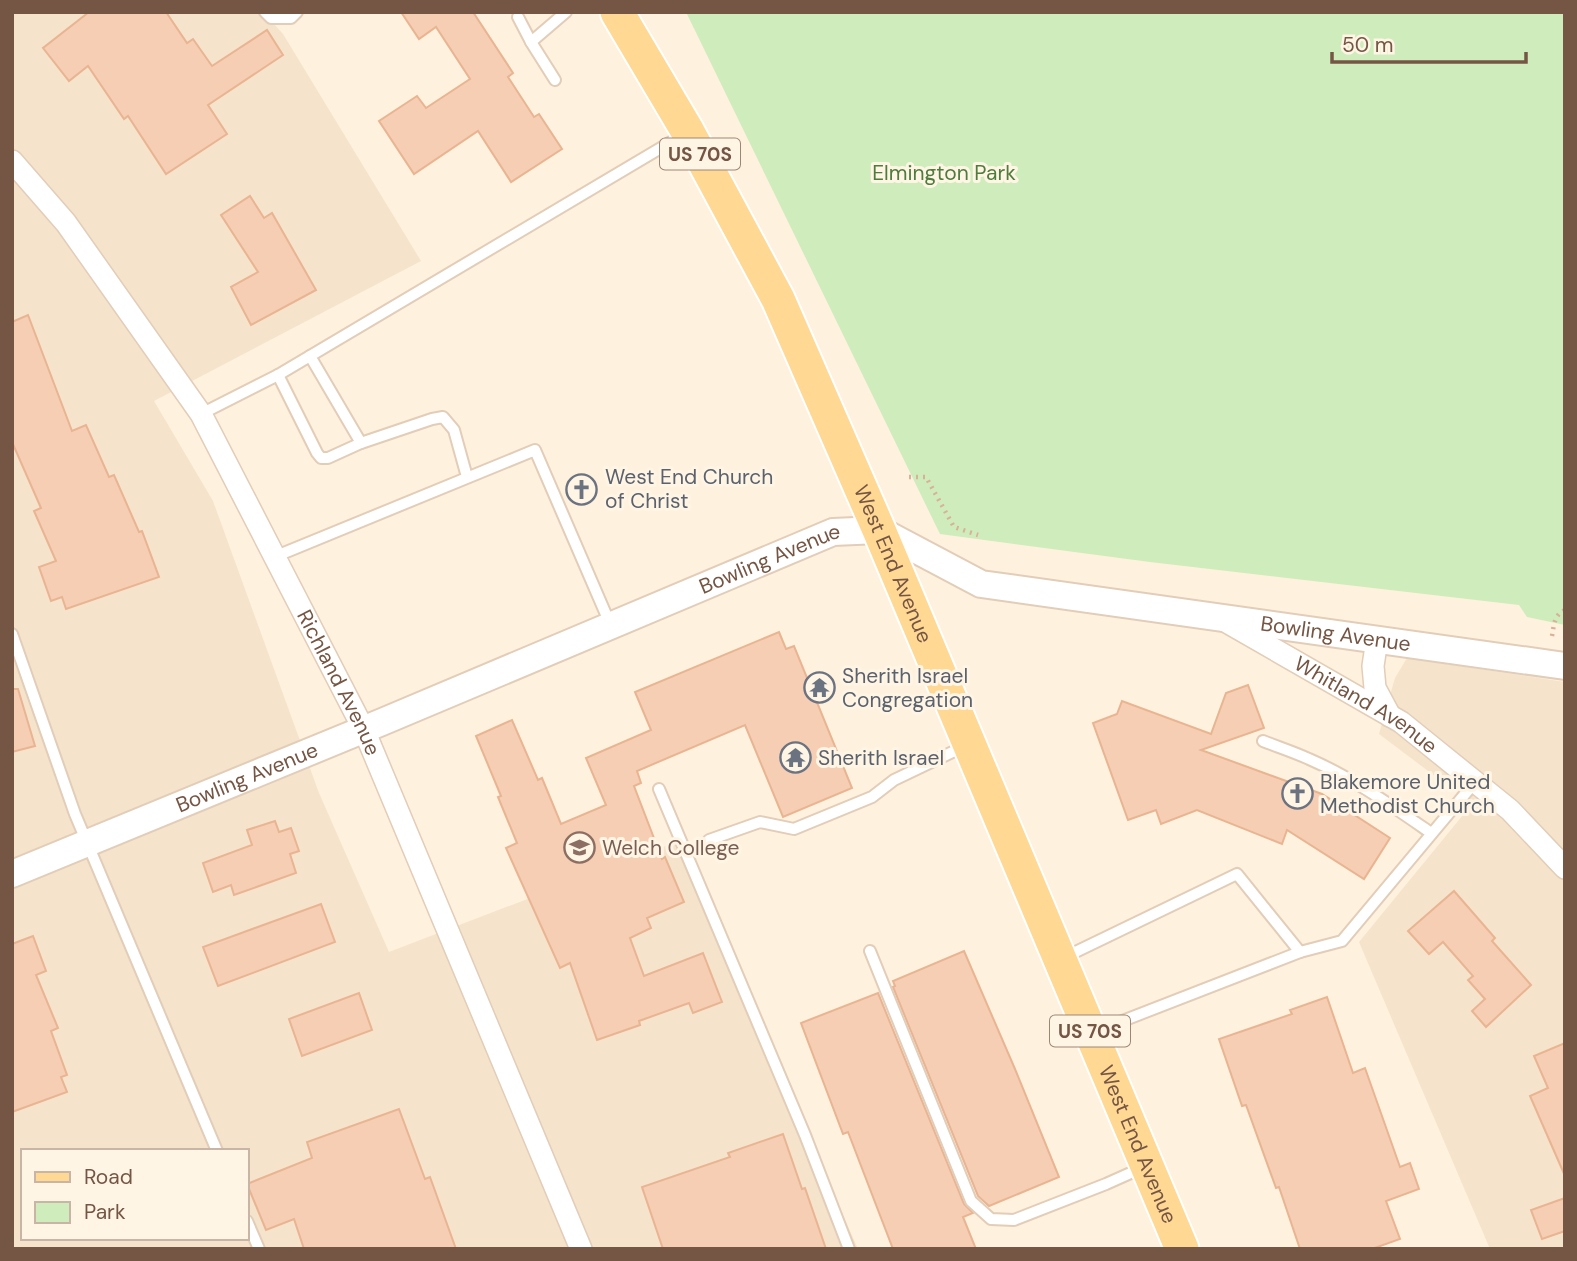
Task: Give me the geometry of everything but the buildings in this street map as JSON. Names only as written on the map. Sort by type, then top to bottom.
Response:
[{"type":"main road","name":"West End Avenue","points":[[617,12],[688,132],[778,299],[879,530],[1182,1249]]},
{"type":"street","name":"Richland Avenue","points":[[12,161],[66,223],[201,414],[364,730],[581,1249]]},
{"type":"street","name":"Bowling Avenue","points":[[12,874],[364,730],[833,532],[879,530],[981,584],[1565,666]]},
{"type":"street","name":"Whitland Avenue","points":[[1217,616],[1401,722],[1510,810],[1565,868]]},
{"type":"street","points":[[1377,639],[1373,666],[1375,688],[1390,716]]},
{"type":"lane","points":[[265,12],[271,18],[290,18],[297,12]]},
{"type":"lane","points":[[531,42],[566,12]]},
{"type":"lane","points":[[518,17],[555,80]]},
{"type":"lane","points":[[201,414],[278,375],[688,132]]},
{"type":"lane","points":[[310,356],[361,443]]},
{"type":"lane","points":[[278,375],[321,458],[328,458],[361,443],[432,419],[443,418],[454,430],[467,478]]},
{"type":"lane","points":[[274,557],[535,450],[611,626]]},
{"type":"lane","points":[[12,634],[75,814],[216,1149]]},
{"type":"lane","points":[[1263,741],[1340,774],[1431,833]]},
{"type":"lane","points":[[709,840],[760,821],[794,829],[872,797],[894,780],[969,744]]},
{"type":"lane","points":[[1091,1033],[1300,951],[1342,941],[1475,782]]},
{"type":"lane","points":[[659,789],[805,1135],[849,1249]]},
{"type":"lane","points":[[1060,960],[1237,874],[1300,951]]},
{"type":"lane","points":[[870,951],[971,1201],[991,1219],[1014,1220],[1147,1166]]},
{"type":"lane","points":[[248,1224],[258,1249]]},
{"type":"path","points":[[909,477],[926,477],[954,527],[978,536]]},
{"type":"path","points":[[1552,636],[1555,619],[1565,610]]},
{"type":"shaded area","points":[[12,12],[263,12],[283,34],[421,261],[154,401],[213,501],[319,793],[389,952],[676,842],[858,1249],[12,1249]]},
{"type":"shaded area","points":[[1407,658],[1565,682],[1565,1249],[1490,1249],[1359,942],[1472,804],[1379,734],[1395,678]]},
{"type":"green space","name":"Elmington Park","points":[[686,12],[1565,12],[1565,625],[1527,617],[1519,605],[1150,562],[940,534]]},
{"type":"place","name":"West End Church of Christ","points":[[582,489]]},
{"type":"place","name":"Sherith Israel Congregation","points":[[819,688]]},
{"type":"place","name":"Sherith Israel","points":[[795,758]]},
{"type":"place","name":"Blakemore United Methodist Church","points":[[1297,794]]},
{"type":"place","name":"Welch College","points":[[579,848]]}]
